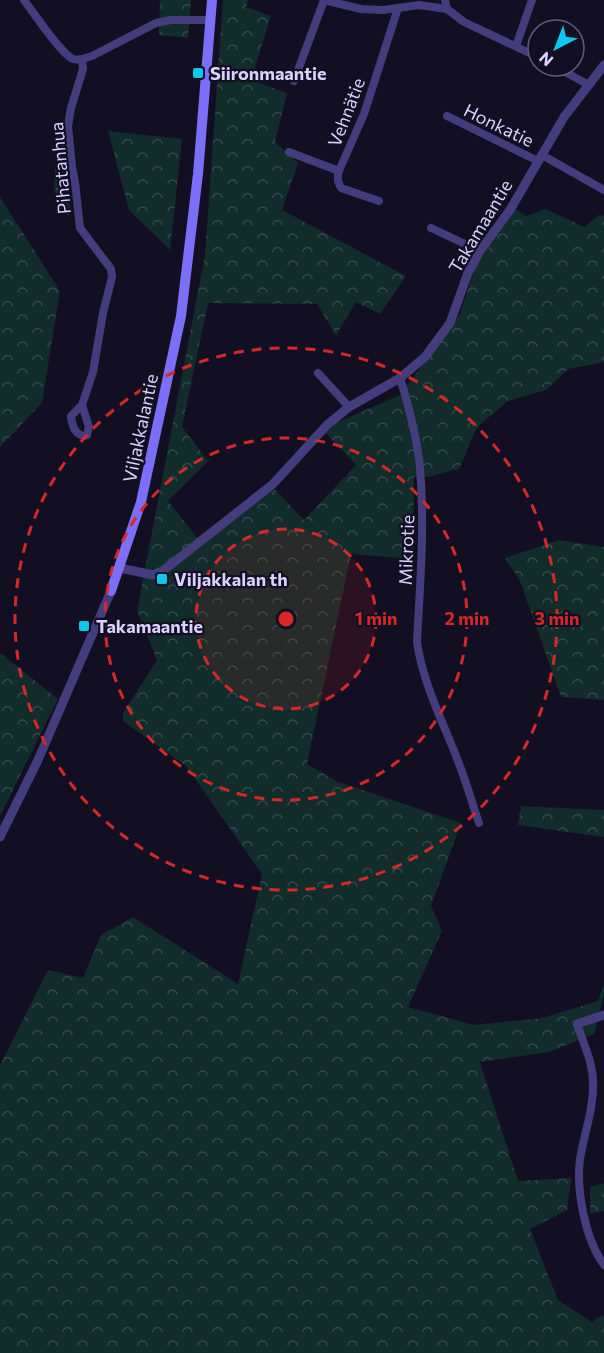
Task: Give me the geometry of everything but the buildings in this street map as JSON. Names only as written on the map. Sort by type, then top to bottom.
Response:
[{"type":"main road","name":"Viljakkalantie","points":[[111,591],[141,502],[181,316],[198,174],[212,0]]},
{"type":"street","points":[[24,0],[62,50],[72,59],[82,60],[92,56],[156,23],[171,20],[211,20]]},
{"type":"street","points":[[294,81],[324,0],[361,9],[398,9],[419,5],[446,4],[464,22],[526,51]]},
{"type":"street","points":[[516,46],[532,0]]},
{"type":"street","name":"Vehnätie","points":[[379,201],[341,188],[338,181],[339,171],[364,114],[398,9]]},
{"type":"street","name":"Pihatanhua","points":[[82,60],[84,69],[71,108],[68,126],[72,167],[81,228],[111,269],[112,277],[93,372],[82,405]]},
{"type":"street","name":"Takamaantie","points":[[120,568],[153,575],[164,570],[273,484],[327,425],[349,407],[400,378],[425,357],[450,323],[468,273],[480,250],[510,210],[564,117],[604,65]]},
{"type":"street","points":[[576,78],[589,85]]},
{"type":"street","name":"Honkatie","points":[[447,116],[604,190]]},
{"type":"street","points":[[289,152],[339,171]]},
{"type":"street","points":[[431,228],[480,250]]},
{"type":"street","points":[[318,373],[349,407]]},
{"type":"street","name":"Mikrotie","points":[[400,378],[411,415],[420,466],[423,522],[417,642],[419,659],[459,763],[479,823]]},
{"type":"street","name":"Viljakkalantie","points":[[0,837],[38,760],[111,591]]},
{"type":"street","points":[[604,1015],[577,1024],[593,1078],[592,1099],[580,1160],[581,1189],[591,1244],[604,1265]]},
{"type":"green space","points":[[160,0],[191,0],[188,38],[159,35]]},
{"type":"green space","points":[[223,0],[248,0],[246,7],[271,16],[251,80],[287,93],[275,142],[298,163],[282,210],[406,276],[380,314],[356,302],[336,335],[317,304],[208,303],[182,427],[208,461],[168,501],[200,541],[269,483],[304,520],[356,465],[322,429],[400,395],[460,314],[476,265],[516,209],[526,216],[546,209],[584,227],[599,215],[604,216],[604,362],[568,369],[546,390],[508,401],[477,427],[459,469],[427,477],[414,477],[413,559],[351,554],[307,764],[336,781],[461,823],[431,906],[442,931],[408,1007],[474,1025],[542,1018],[598,1001],[604,984],[594,1034],[549,1052],[480,1062],[518,1181],[571,1178],[567,1210],[530,1229],[558,1300],[592,1322],[602,1315],[604,1317],[604,1353],[0,1353],[0,1065],[48,970],[83,978],[101,935],[133,917],[238,984],[262,874],[186,766],[123,721],[123,713],[157,660],[137,611],[205,255]]},
{"type":"green space","points":[[108,131],[182,139],[170,250],[129,210]]},
{"type":"green space","points":[[64,139],[63,171],[71,213],[69,216],[62,211],[57,202],[54,181],[60,140]]},
{"type":"green space","points":[[0,197],[60,291],[42,403],[0,447]]},
{"type":"green space","points":[[559,540],[604,547],[604,700],[561,697],[520,581],[505,558]]},
{"type":"green space","points":[[0,653],[58,699],[0,816]]},
{"type":"green space","points":[[521,806],[604,810],[604,837],[518,825]]},
{"type":"green space","points":[[604,1183],[604,1211],[590,1214],[590,1187]]},
{"type":"place","name":"Siironmaantie","points":[[198,73]]},
{"type":"place","name":"Viljakkalan th","points":[[162,579]]},
{"type":"place","name":"Takamaantie","points":[[84,626]]}]
